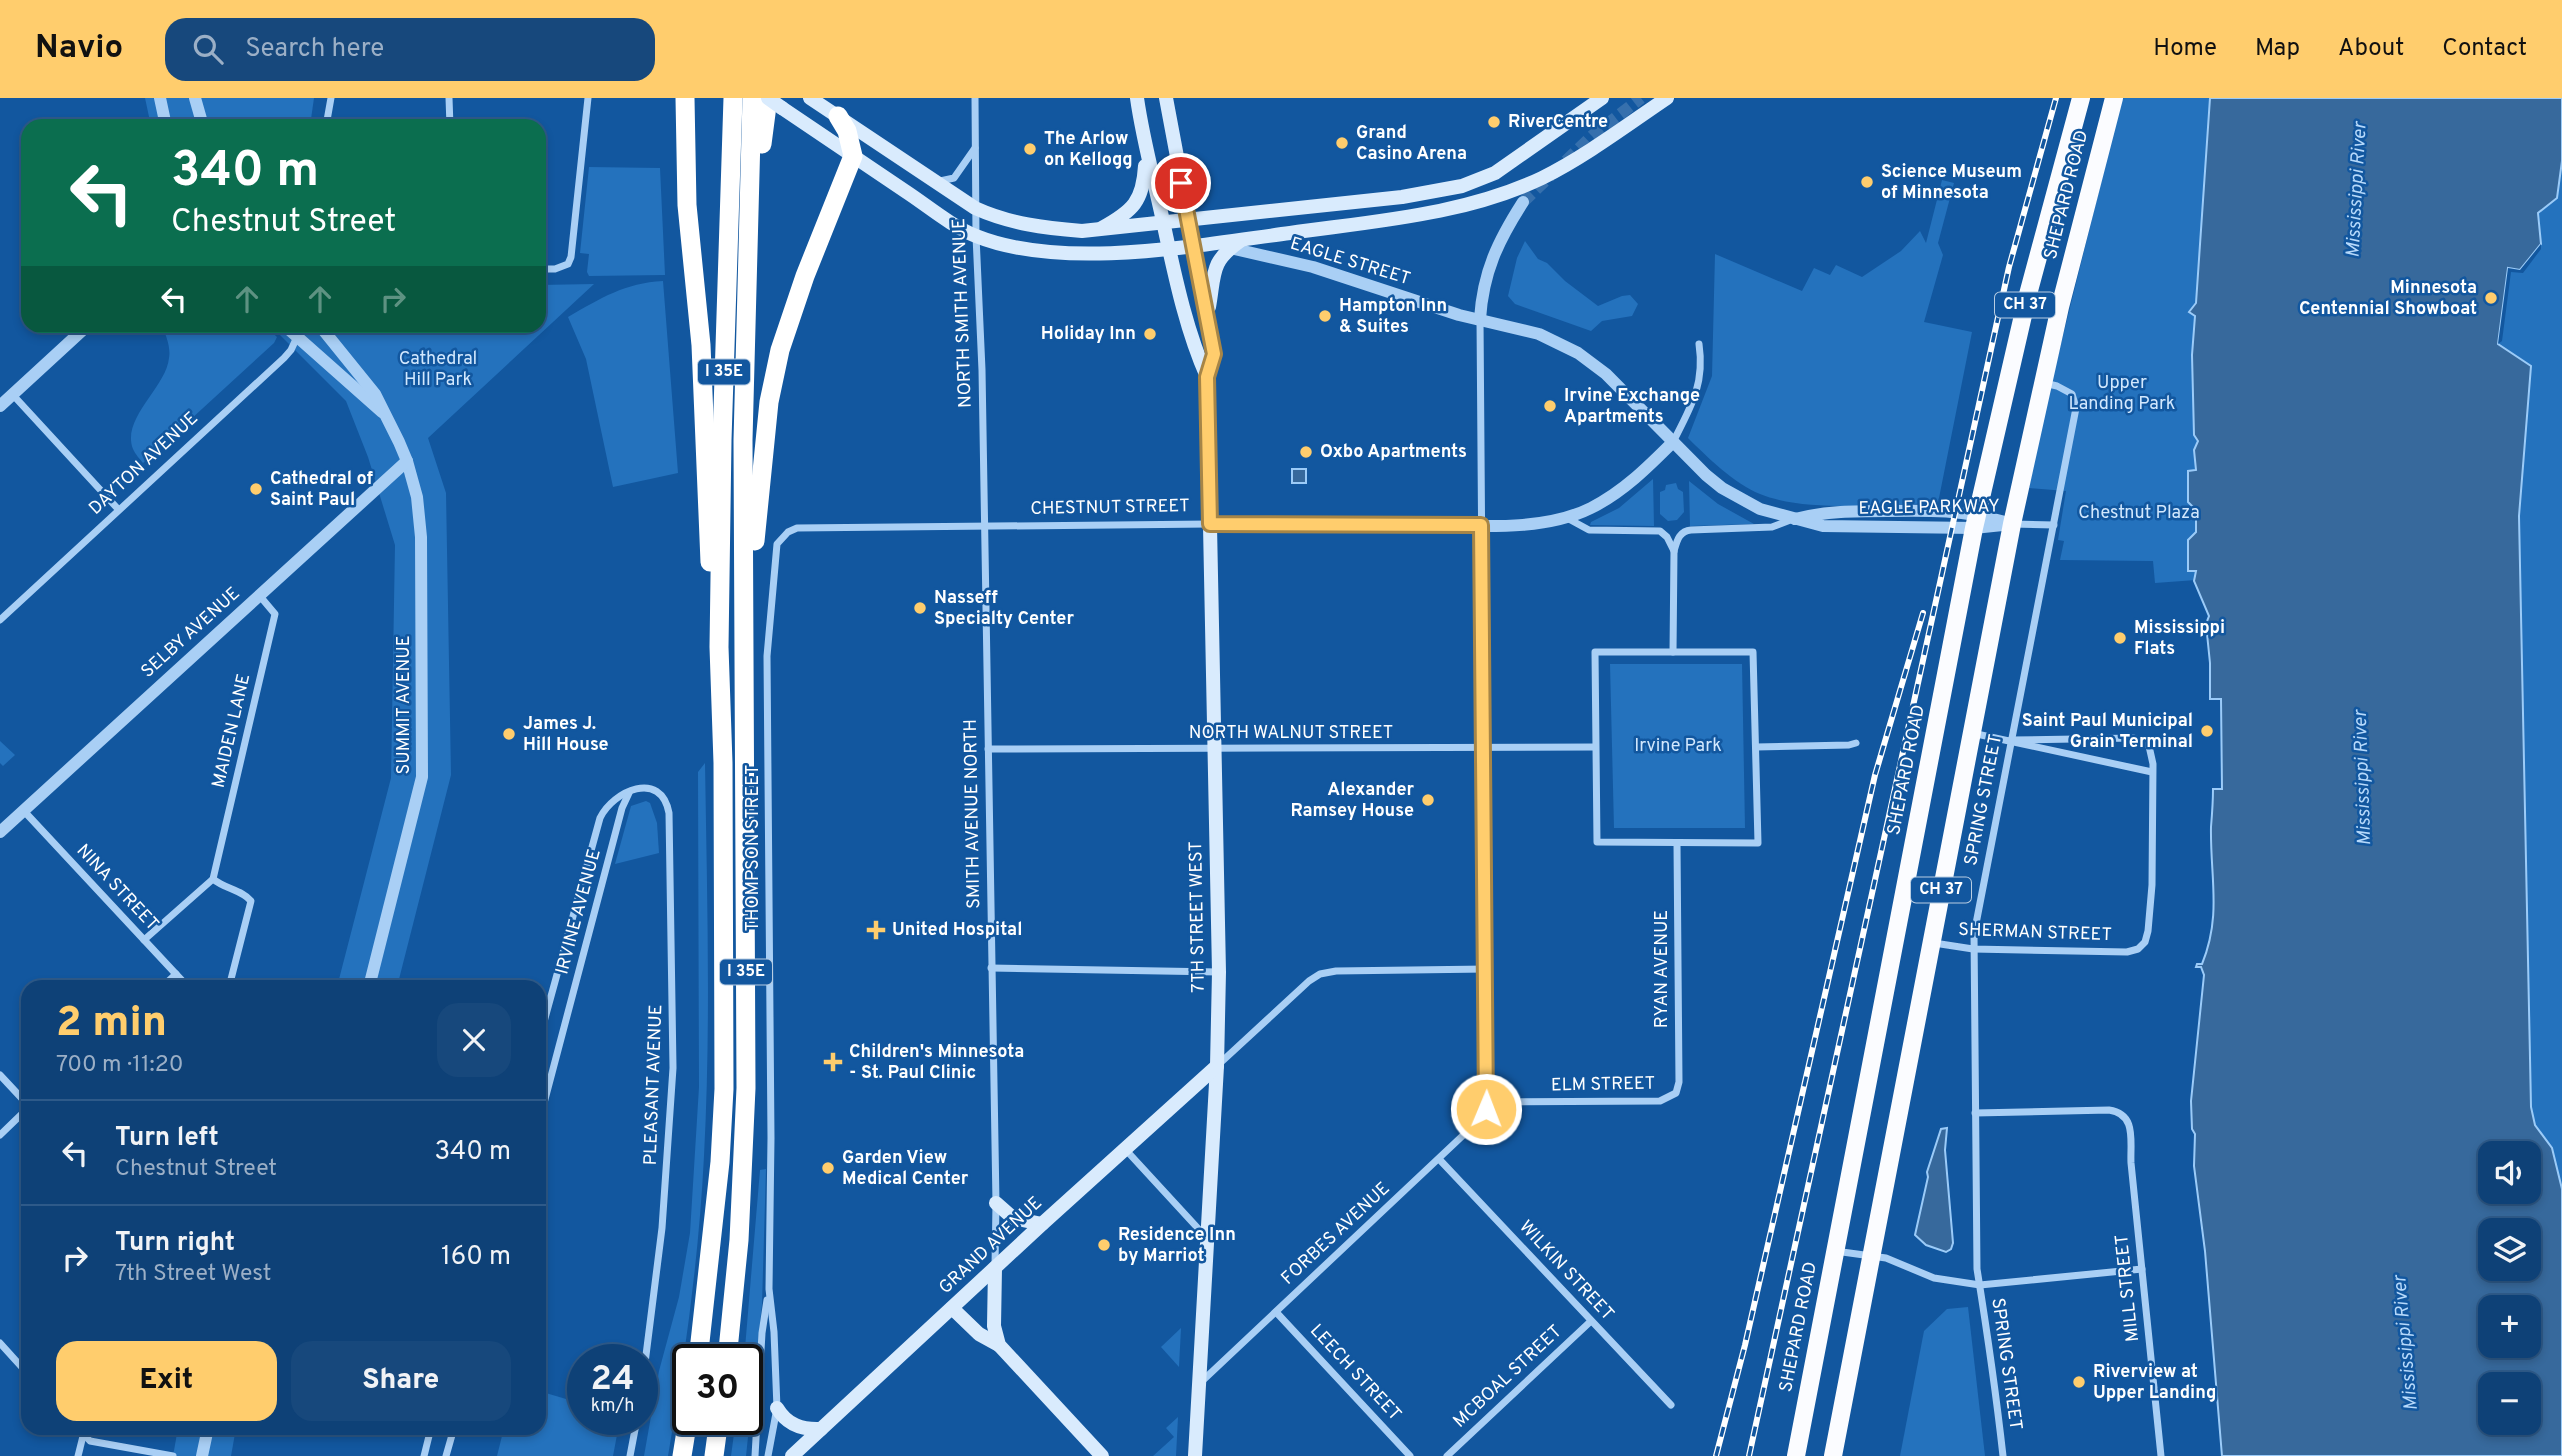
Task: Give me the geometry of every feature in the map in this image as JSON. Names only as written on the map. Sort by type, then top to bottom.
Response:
[{"type":"highway","points":[[685,98],[687,205],[701,345],[707,539],[719,647]]},
{"type":"highway","name":"I 35E","points":[[700,1344],[720,1162],[724,1089],[723,763],[719,647],[722,440],[733,98]]},
{"type":"highway","name":"I 35E","points":[[729,1344],[739,1240],[745,1113],[743,440],[752,98]]},
{"type":"highway","name":"SHEPARD ROAD","points":[[1796,1456],[1976,521],[2030,285],[2081,98]]},
{"type":"highway","name":"SHEPARD ROAD","points":[[1833,1456],[2012,524],[2043,383],[2114,98]]},
{"type":"highway","points":[[749,243],[773,101]]},
{"type":"highway","points":[[744,583],[755,542],[769,402],[780,350],[805,276],[853,156],[847,131],[838,116]]},
{"type":"highway","points":[[682,1456],[685,1435]]},
{"type":"highway","points":[[714,1456],[717,1435]]},
{"type":"main road","points":[[810,98],[975,208],[1038,228],[1098,230],[1402,197],[1462,186],[1495,173],[1602,98]]},
{"type":"main road","name":"7TH STREET WEST","points":[[1137,98],[1146,151],[1169,249],[1198,357],[1207,377]]},
{"type":"main road","name":"7TH STREET WEST","points":[[1166,98],[1214,354],[1207,377],[1219,972],[1217,1066],[1195,1456]]},
{"type":"main road","points":[[773,101],[976,236],[1014,247],[1049,252],[1169,249],[1429,213],[1493,197],[1542,178],[1667,98]]},
{"type":"main road","points":[[1098,230],[1118,219],[1137,202],[1144,183],[1146,151]]},
{"type":"main road","points":[[1207,315],[1217,261],[1243,239]]},
{"type":"main road","name":"GRAND AVENUE","points":[[792,1456],[1217,1066]]},
{"type":"main road","points":[[996,1203],[1013,1217],[1042,1224]]},
{"type":"main road","points":[[995,1268],[994,1326],[999,1345]]},
{"type":"main road","points":[[953,1308],[979,1334],[999,1345],[1102,1456]]},
{"type":"main road","points":[[776,1408],[796,1426],[821,1429]]},
{"type":"street","points":[[160,98],[164,119]]},
{"type":"street","points":[[195,98],[201,119]]},
{"type":"street","points":[[327,119],[331,98]]},
{"type":"street","points":[[449,98],[450,119]]},
{"type":"street","points":[[546,270],[568,264],[572,250],[587,98]]},
{"type":"street","name":"NORTH SMITH AVENUE","points":[[975,98],[983,527]]},
{"type":"street","points":[[934,182],[954,178],[975,148]]},
{"type":"street","points":[[1488,1102],[1480,319],[1481,300],[1492,256],[1523,202]]},
{"type":"street","name":"EAGLE STREET","points":[[1208,243],[1313,267],[1459,315],[1480,319]]},
{"type":"street","name":"EAGLE PARKWAY","points":[[1480,319],[1539,334],[1578,353],[1606,374],[1686,456],[1722,488],[1760,509],[1794,519],[1824,511],[1948,510],[1976,521],[2012,524]]},
{"type":"street","points":[[0,406],[79,333]]},
{"type":"street","name":"DAYTON AVENUE","points":[[0,620],[282,359],[299,333]]},
{"type":"street","points":[[302,333],[382,412]]},
{"type":"street","name":"SUMMIT AVENUE","points":[[326,333],[375,394],[407,461],[417,497],[421,537],[422,777],[371,980]]},
{"type":"street","name":"CHESTNUT STREET","points":[[783,537],[797,528],[1210,524],[1481,525],[1541,523],[1566,518],[1590,509],[1623,489],[1673,442],[1698,391],[1702,364],[1699,344]]},
{"type":"street","name":"SPRING STREET","points":[[2003,1456],[1978,1269],[1973,949],[2076,401],[2067,390],[2043,383]]},
{"type":"street","points":[[13,395],[118,509]]},
{"type":"street","name":"SELBY AVENUE","points":[[0,832],[407,461]]},
{"type":"street","name":"CHESTNUT STREET","points":[[1566,518],[1589,530],[1660,531],[1667,537],[1674,551]]},
{"type":"street","points":[[1673,652],[1674,551],[1679,536],[1686,531],[1772,527],[1794,519]]},
{"type":"street","points":[[2012,524],[2054,525]]},
{"type":"street","name":"SMITH AVENUE NORTH","points":[[983,527],[995,1268]]},
{"type":"street","name":"THOMPSON STREET","points":[[768,1456],[776,1408],[774,1332],[769,1289],[771,1125],[766,656],[775,552],[783,537]]},
{"type":"street","name":"MAIDEN LANE","points":[[213,879],[275,614],[259,595]]},
{"type":"street","points":[[1595,652],[1753,652],[1756,747],[1758,843],[1597,842],[1595,652]]},
{"type":"street","points":[[1971,733],[2152,772],[2152,752],[2148,746],[2134,738],[2011,740]]},
{"type":"street","points":[[1756,747],[1856,743]]},
{"type":"street","name":"NORTH WALNUT STREET","points":[[988,749],[1595,747]]},
{"type":"street","name":"SHERMAN STREET","points":[[1931,942],[1973,949],[2127,952],[2138,949],[2145,942],[2148,931],[2152,885],[2152,772]]},
{"type":"street","name":"PLEASANT AVENUE","points":[[629,792],[639,788],[654,789],[665,798],[670,813],[673,1068],[662,1228],[647,1344]]},
{"type":"street","name":"IRVINE AVENUE","points":[[546,1014],[596,826],[609,804],[629,792]]},
{"type":"street","name":"IRVINE AVENUE","points":[[546,1096],[622,808],[629,792]]},
{"type":"street","name":"NINA STREET","points":[[23,810],[182,980]]},
{"type":"street","name":"RYAN AVENUE","points":[[1676,1093],[1679,1082],[1677,844]]},
{"type":"street","points":[[144,940],[213,879],[222,887],[247,895],[251,901],[231,980]]},
{"type":"street","points":[[992,968],[1219,972]]},
{"type":"street","points":[[1217,1066],[1309,981],[1320,974],[1336,971],[1486,969]]},
{"type":"street","points":[[170,980],[176,974]]},
{"type":"street","points":[[0,1075],[21,1099]]},
{"type":"street","name":"ELM STREET","points":[[1488,1102],[1660,1101],[1676,1093]]},
{"type":"street","name":"FORBES AVENUE","points":[[1199,1385],[1480,1119],[1488,1102]]},
{"type":"street","name":"MILL STREET","points":[[1975,1113],[2109,1110],[2127,1118],[2161,1456]]},
{"type":"street","points":[[0,1135],[21,1114]]},
{"type":"street","points":[[1125,1149],[1207,1238]]},
{"type":"street","name":"WILKIN STREET","points":[[1439,1159],[1671,1405]]},
{"type":"street","points":[[1835,1251],[1886,1258],[1934,1278],[1980,1285],[2142,1269]]},
{"type":"street","name":"THOMPSON STREET","points":[[755,1456],[762,1333],[769,1289]]},
{"type":"street","name":"LEECH STREET","points":[[1276,1312],[1410,1456]]},
{"type":"street","name":"MCBOAL STREET","points":[[1447,1456],[1591,1321]]},
{"type":"street","points":[[0,1343],[21,1366]]},
{"type":"street","points":[[78,1456],[81,1435]]},
{"type":"street","points":[[86,1435],[90,1441],[173,1456]]},
{"type":"street","points":[[202,1456],[206,1435]]},
{"type":"street","points":[[424,1456],[429,1435]]},
{"type":"street","points":[[446,1456],[452,1435]]},
{"type":"street","points":[[630,1456],[634,1435]]},
{"type":"green space","points":[[145,98],[314,98],[311,119],[150,119]]},
{"type":"green space","name":"Upper Landing Park","points":[[2122,98],[2210,98],[2196,303],[2192,310],[2195,316],[2192,355],[2194,435],[2198,440],[2194,450],[2196,471],[2188,471],[2188,502],[2196,510],[2196,532],[2188,540],[2188,571],[2196,571],[2196,580],[2155,583],[2153,561],[2060,560],[2064,541],[2058,540],[2066,491],[2029,488],[2047,400]]},
{"type":"green space","points":[[2562,161],[2562,1189],[2552,1148],[2535,1125],[2531,1107],[2519,516],[2531,367],[2498,344],[2508,268],[2538,213],[2557,198]]},
{"type":"green space","points":[[589,167],[660,168],[665,275],[589,276],[589,254],[580,253]]},
{"type":"green space","points":[[1942,180],[1954,183],[1938,243],[1943,255],[1924,322],[1972,332],[1938,503],[1848,506],[1800,504],[1760,494],[1741,484],[1688,438],[1712,376],[1715,254],[1802,291],[1814,268],[1830,275],[1836,265],[1862,277],[1901,251],[1920,231],[1926,243]]},
{"type":"green space","points":[[1525,241],[1538,259],[1547,263],[1565,281],[1598,306],[1630,295],[1638,304],[1632,316],[1602,321],[1591,331],[1515,304],[1508,296],[1517,258]]},
{"type":"green space","points":[[663,281],[678,473],[613,487],[586,359],[568,317],[625,288]]},
{"type":"green space","points":[[594,284],[546,329],[546,285]]},
{"type":"green space","points":[[165,333],[273,333],[277,337],[274,343],[143,463],[133,449],[133,426],[166,369],[169,358]]},
{"type":"green space","name":"Cathedral Hill Park","points":[[278,333],[541,333],[428,438],[446,493],[451,775],[399,980],[339,980],[391,778],[395,545],[368,457],[346,401]]},
{"type":"green space","points":[[1653,479],[1654,526],[1590,525],[1619,508]]},
{"type":"green space","points":[[1689,481],[1718,504],[1754,524],[1690,526]]},
{"type":"green space","points":[[1676,483],[1678,489],[1683,492],[1684,512],[1677,520],[1668,521],[1660,514],[1660,492],[1665,490],[1666,485]]},
{"type":"green space","name":"Irvine Park","points":[[1610,664],[1742,664],[1745,828],[1614,828]]},
{"type":"green space","points":[[0,741],[15,755],[3,766],[0,763]]},
{"type":"green space","points":[[705,763],[707,1058],[699,1231],[686,1344],[672,1344],[672,1431],[668,1456],[644,1456],[648,1435],[658,1435],[658,1377],[679,1297],[690,1233],[699,1087],[698,772]]},
{"type":"green space","points":[[646,801],[650,803],[657,823],[659,853],[615,864],[631,806]]},
{"type":"green space","points":[[766,1169],[762,1304],[758,1344],[745,1344],[760,1170]]},
{"type":"green space","points":[[1968,1307],[1985,1456],[1900,1456],[1924,1331],[1947,1309]]},
{"type":"green space","points":[[1181,1328],[1179,1367],[1161,1347]]},
{"type":"green space","points":[[546,1393],[567,1399],[567,1435],[617,1435],[613,1456],[497,1456],[502,1435],[546,1435]]},
{"type":"green space","points":[[1178,1417],[1176,1456],[1153,1456],[1174,1437],[1166,1428]]},
{"type":"green space","points":[[177,1435],[235,1435],[231,1456],[173,1456]]},
{"type":"green space","points":[[734,1435],[748,1435],[746,1456],[731,1456]]},
{"type":"water","name":"Mississippi River","points":[[2210,98],[2562,98],[2562,161],[2557,198],[2538,213],[2541,244],[2520,270],[2508,268],[2498,344],[2531,366],[2519,516],[2531,1107],[2535,1125],[2552,1148],[2562,1189],[2562,1456],[2222,1456],[2205,1251],[2194,1166],[2195,1134],[2192,1129],[2191,1101],[2204,975],[2201,967],[2196,967],[2197,964],[2202,964],[2212,929],[2214,896],[2211,827],[2213,789],[2222,789],[2221,699],[2210,699],[2206,624],[2209,616],[2194,581],[2196,571],[2188,571],[2188,540],[2196,532],[2196,510],[2188,502],[2188,471],[2196,470],[2194,450],[2198,441],[2194,435],[2192,355],[2195,316],[2189,312],[2196,303]]},
{"type":"water","points":[[1292,469],[1306,469],[1306,483],[1292,483]]},
{"type":"water","points":[[1947,1128],[1945,1150],[1953,1243],[1951,1249],[1946,1252],[1926,1245],[1915,1235],[1927,1172],[1941,1129]]},
{"type":"pier","points":[[2541,244],[2541,249],[2523,273],[2511,272],[2502,341],[2498,344],[2508,268],[2520,270]]},
{"type":"tunnel","points":[[1566,161],[1592,136],[1641,98]]},
{"type":"tunnel","points":[[1523,202],[1550,176]]},
{"type":"railway","points":[[1749,1456],[2009,267],[2056,98]]},
{"type":"railway","points":[[1716,1456],[1745,1345],[1875,775],[1923,613]]},
{"type":"place","name":"RiverCentre","points":[[1494,122]]},
{"type":"place","name":"Grand Casino Arena","points":[[1342,143]]},
{"type":"place","name":"The Arlow on Kellogg","points":[[1030,149]]},
{"type":"place","name":"Science Museum of Minnesota","points":[[1867,182]]},
{"type":"place","name":"Minnesota Centennial Showboat","points":[[2491,298]]},
{"type":"place","name":"Hampton Inn & Suites","points":[[1325,316]]},
{"type":"place","name":"Holiday Inn","points":[[1150,334]]},
{"type":"place","name":"Irvine Exchange Apartments","points":[[1550,406]]},
{"type":"place","name":"Oxbo Apartments","points":[[1306,452]]},
{"type":"place","name":"Cathedral of Saint Paul","points":[[256,489]]},
{"type":"place","name":"Nasseff Specialty Center","points":[[920,608]]},
{"type":"place","name":"Mississippi Flats","points":[[2120,638]]},
{"type":"place","name":"Saint Paul Municipal Grain Terminal","points":[[2207,731]]},
{"type":"place","name":"James J. Hill House","points":[[509,734]]},
{"type":"place","name":"Alexander Ramsey House","points":[[1428,800]]},
{"type":"place","name":"United Hospital","points":[[876,930]]},
{"type":"place","name":"Children's Minnesota - St. Paul Clinic","points":[[833,1062]]},
{"type":"place","name":"Garden View Medical Center","points":[[828,1168]]},
{"type":"place","name":"Residence Inn by Marriot","points":[[1104,1245]]},
{"type":"place","name":"Riverview at Upper Landing","points":[[2079,1382]]},
{"type":"route","points":[[1181,183],[1214,354],[1207,377],[1210,524],[1481,525],[1486,1109]]},
{"type":"park label","name":"Chestnut Plaza","points":[[2139,513]]}]
